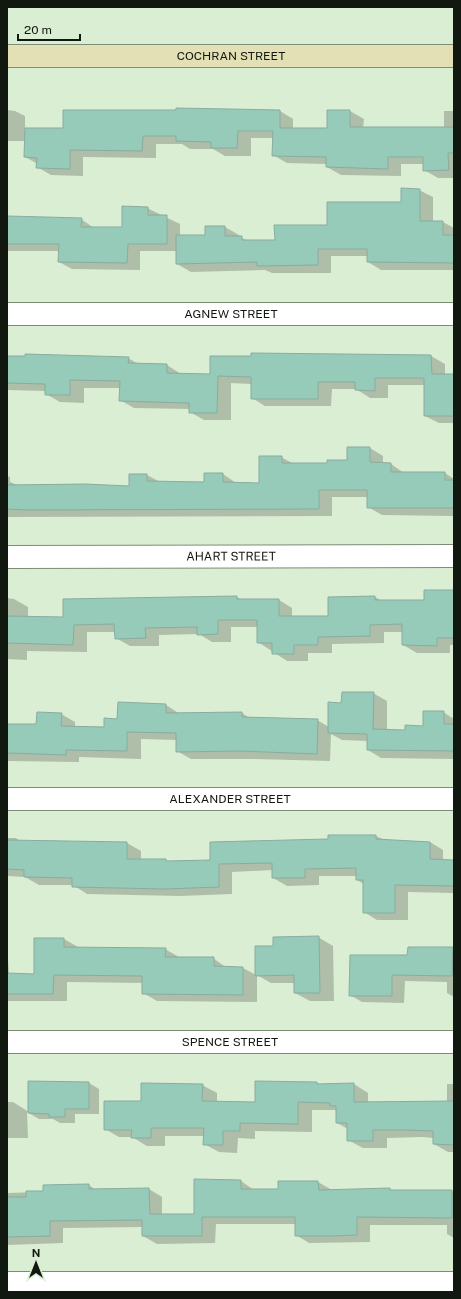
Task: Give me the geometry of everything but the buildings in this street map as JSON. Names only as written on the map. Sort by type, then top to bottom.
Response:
[{"type":"main road","name":"COCHRAN STREET","points":[[7,56],[454,56]]},
{"type":"street","name":"AGNEW STREET","points":[[7,314],[454,314]]},
{"type":"street","name":"AHART STREET","points":[[7,556],[454,556]]},
{"type":"street","name":"ALEXANDER STREET","points":[[7,799],[454,799]]},
{"type":"street","name":"SPENCE STREET","points":[[7,1042],[454,1042]]},
{"type":"street","points":[[7,1283],[454,1282]]}]
